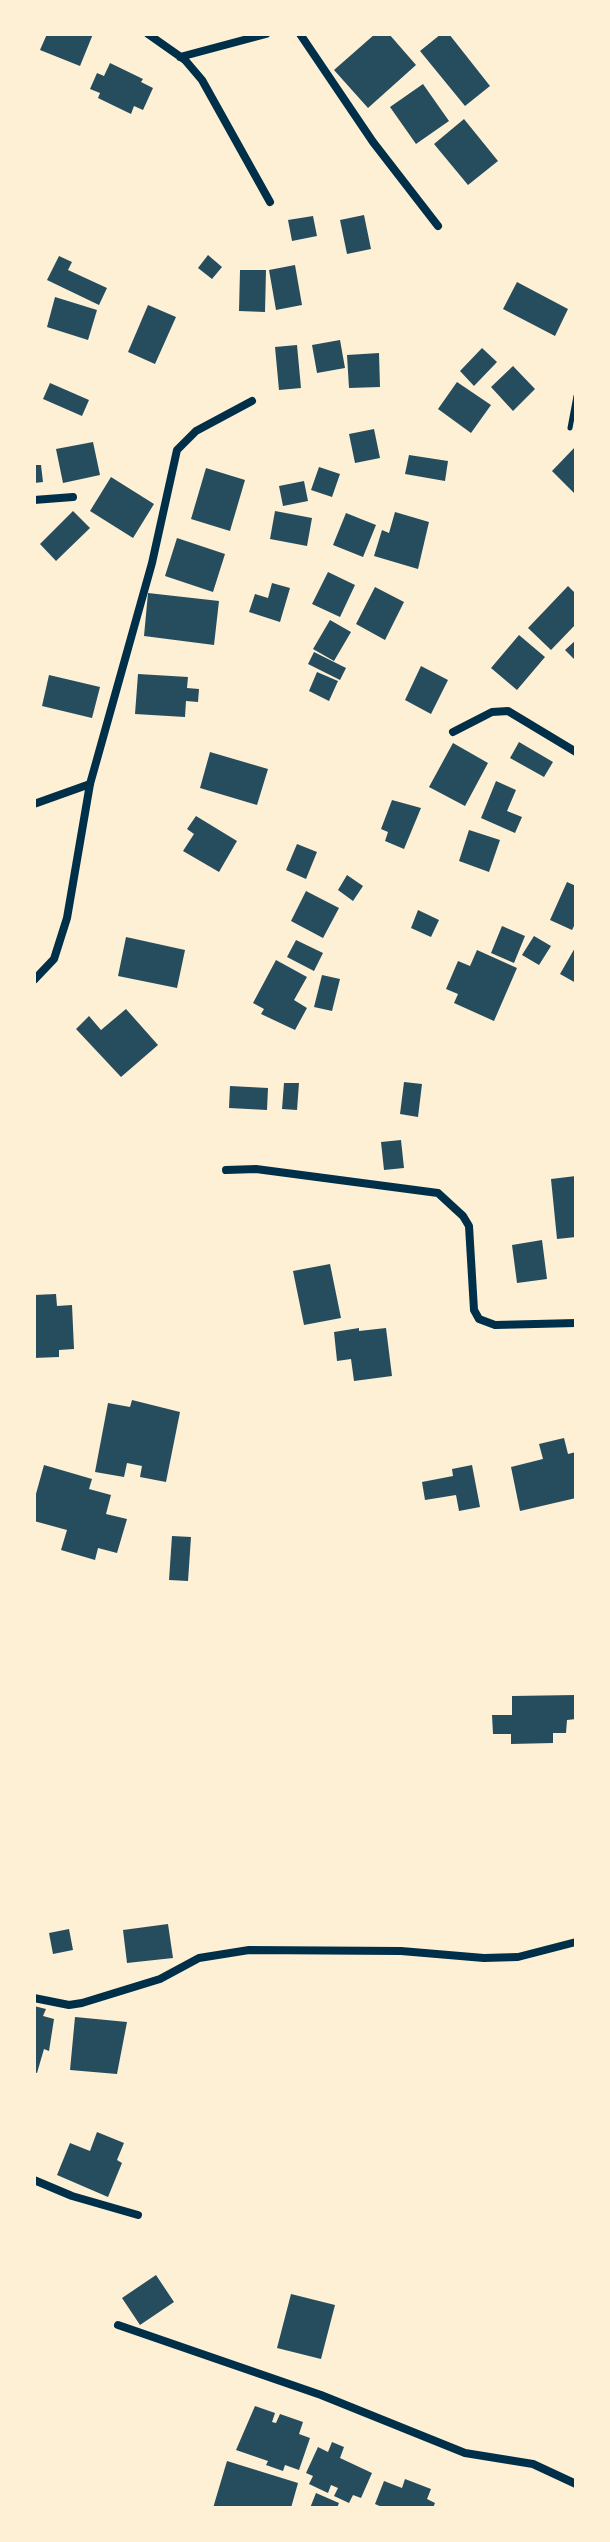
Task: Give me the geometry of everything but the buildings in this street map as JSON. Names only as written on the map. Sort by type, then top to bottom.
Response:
[{"type":"street","points":[[148,34],[180,57],[202,80],[270,202]]},
{"type":"street","points":[[180,57],[266,34]]},
{"type":"street","points":[[300,34],[373,142],[438,226]]},
{"type":"street","points":[[34,980],[54,959],[67,918],[90,784],[152,563],[177,450],[196,431],[252,401]]},
{"type":"street","points":[[34,500],[73,497]]},
{"type":"street","points":[[453,732],[492,712],[508,711],[576,752]]},
{"type":"street","points":[[34,804],[90,784]]},
{"type":"street","points":[[226,1170],[256,1169],[438,1193],[463,1216],[469,1226],[474,1310],[479,1319],[495,1325],[576,1323]]},
{"type":"street","points":[[34,1998],[69,2005],[82,2003],[160,1979],[199,1958],[238,1951],[401,1951],[484,1958],[518,1957],[576,1942]]},
{"type":"street","points":[[34,2180],[72,2196],[138,2215]]},
{"type":"street","points":[[118,2325],[321,2395],[465,2453],[533,2464],[576,2484]]},
{"type":"path","points":[[570,428],[576,396]]}]
